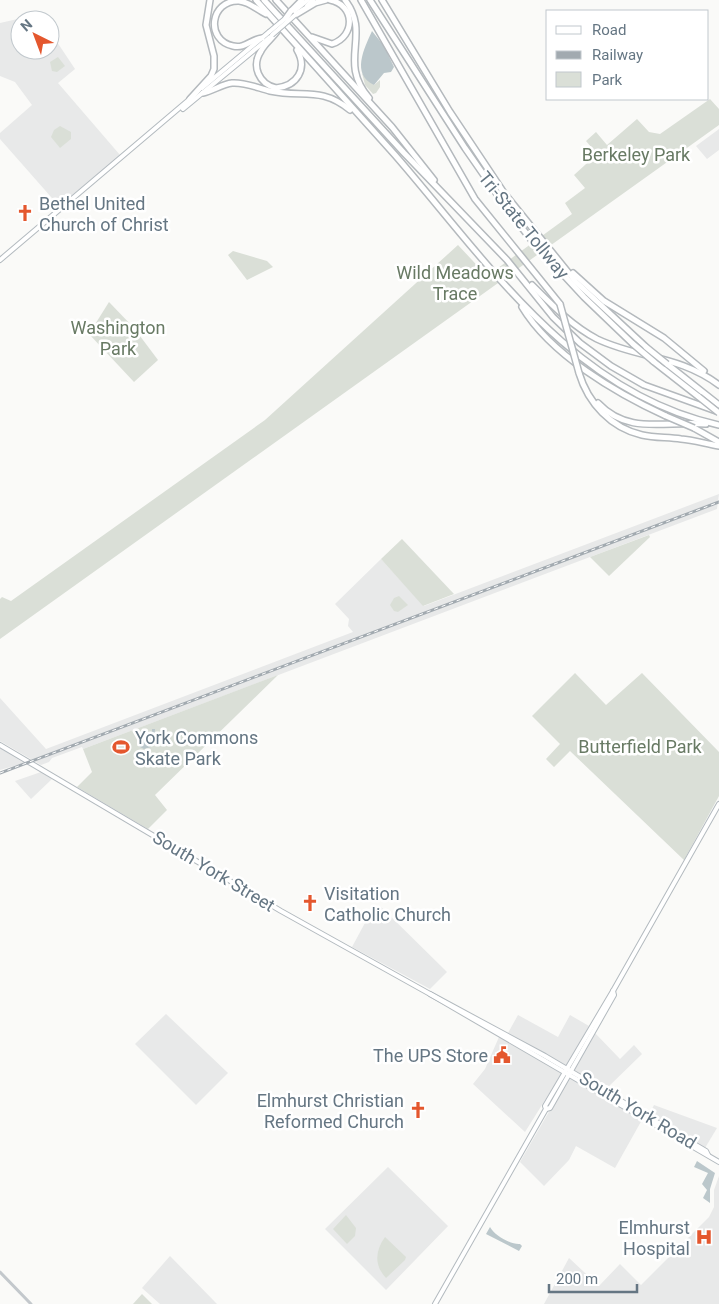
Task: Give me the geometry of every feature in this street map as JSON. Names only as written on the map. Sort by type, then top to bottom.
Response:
[{"type":"highway","points":[[190,98],[211,76],[214,68],[214,56],[206,29],[210,0]]},
{"type":"highway","points":[[256,0],[371,128],[542,331],[590,373],[623,396],[694,428],[719,442]]},
{"type":"highway","points":[[264,0],[404,153],[522,276],[574,324],[589,335],[617,346],[683,364],[719,384]]},
{"type":"highway","points":[[276,0],[392,127],[438,187]]},
{"type":"highway","points":[[293,13],[302,0]]},
{"type":"highway","points":[[286,18],[315,3],[328,0],[339,3],[347,11],[350,21],[348,32],[340,40],[332,44],[307,35]]},
{"type":"highway","points":[[345,0],[357,22],[353,60],[356,77],[361,88],[392,127]]},
{"type":"highway","points":[[361,0],[466,184],[491,220],[532,267],[560,304],[581,375],[595,405],[608,418],[625,429],[651,437],[682,439],[719,446]]},
{"type":"highway","name":"Tri-State Tollway","points":[[370,0],[478,168],[532,242],[584,297],[634,344],[699,398],[719,412]]},
{"type":"highway","name":"Tri-State Tollway","points":[[382,0],[479,157],[539,237],[590,296],[646,347],[719,405]]},
{"type":"highway","points":[[262,38],[243,46],[226,44],[215,32],[215,15],[222,6],[238,1],[248,4],[270,16]]},
{"type":"highway","points":[[278,30],[272,34],[261,50],[256,65],[261,79],[273,87],[284,87],[294,83],[300,76],[302,63],[292,40]]},
{"type":"highway","points":[[203,93],[221,86],[237,83],[277,92],[320,94],[333,98],[348,108],[371,128]]},
{"type":"highway","points":[[552,252],[604,301],[664,338],[719,384]]},
{"type":"highway","points":[[522,276],[560,324],[580,343],[611,366],[659,392],[719,412]]},
{"type":"highway","points":[[522,306],[582,359],[619,385],[673,410],[719,425]]},
{"type":"highway","points":[[581,375],[597,402],[610,414],[625,421],[656,426],[713,424]]},
{"type":"main road","points":[[278,30],[308,0]]},
{"type":"main road","points":[[293,13],[314,0]]},
{"type":"main road","points":[[0,260],[168,119],[203,93],[272,34],[286,18]]},
{"type":"main road","points":[[168,119],[190,98],[262,38],[272,34]]},
{"type":"main road","name":"South York Street","points":[[0,745],[280,911],[565,1070]]},
{"type":"main road","points":[[435,1304],[546,1109],[545,1106],[565,1070],[613,991],[719,804]]},
{"type":"main road","points":[[546,1109],[550,1108],[563,1086],[614,994],[613,991]]},
{"type":"main road","name":"South York Street","points":[[430,994],[557,1063],[569,1075]]},
{"type":"main road","points":[[557,1063],[572,1058]]},
{"type":"main road","name":"South York Road","points":[[565,1070],[571,1071],[706,1150],[708,1155]]},
{"type":"main road","name":"South York Road","points":[[569,1075],[719,1162]]},
{"type":"main road","points":[[563,1086],[576,1080]]},
{"type":"street","points":[[0,1272],[31,1304]]},
{"type":"shaded area","points":[[10,21],[10,60],[60,60],[60,46],[75,69],[58,83],[120,155],[59,206],[0,139],[0,133],[32,105],[15,82],[0,76],[0,23]]},
{"type":"shaded area","points":[[372,31],[384,46],[394,67],[391,72],[384,73],[374,85],[367,80],[361,68],[363,53]]},
{"type":"shaded area","points":[[719,129],[719,150],[707,159],[696,146]]},
{"type":"shaded area","points":[[719,494],[717,509],[83,749],[82,747],[52,758],[49,762],[41,765],[0,741],[0,698],[46,749],[353,632],[348,626],[349,619],[335,604],[381,559],[424,606]]},
{"type":"shaded area","points":[[152,729],[155,729],[154,740],[148,742],[151,747],[144,749],[138,746],[145,734],[152,734]]},
{"type":"shaded area","points":[[0,748],[24,763],[0,770]]},
{"type":"shaded area","points":[[41,772],[52,779],[31,799],[15,781]]},
{"type":"shaded area","points":[[380,906],[447,972],[430,989],[352,947],[366,921]]},
{"type":"shaded area","points":[[166,1014],[228,1073],[196,1105],[135,1044]]},
{"type":"shaded area","points":[[518,1015],[558,1037],[570,1015],[589,1026],[566,1066],[508,1033]]},
{"type":"shaded area","points":[[594,1032],[620,1059],[634,1045],[642,1054],[606,1089],[574,1070]]},
{"type":"shaded area","points":[[499,1037],[562,1073],[525,1132],[473,1084],[485,1069]]},
{"type":"shaded area","points":[[569,1077],[643,1118],[615,1168],[576,1146],[569,1160],[544,1186],[520,1162]]},
{"type":"shaded area","points":[[654,1105],[717,1128],[705,1148],[649,1115]]},
{"type":"shaded area","points":[[697,1161],[715,1173],[710,1189],[710,1203],[703,1198],[707,1190],[702,1184],[708,1173],[694,1167]]},
{"type":"shaded area","points":[[388,1167],[448,1226],[450,1224],[386,1290],[325,1229]]},
{"type":"shaded area","name":"Elmhurst Hospital","points":[[719,1176],[719,1304],[544,1304],[569,1258],[599,1286],[620,1264],[641,1285],[709,1217],[714,1207],[714,1190]]},
{"type":"shaded area","points":[[490,1227],[503,1239],[520,1244],[522,1246],[519,1251],[486,1234]]},
{"type":"shaded area","points":[[170,1256],[217,1304],[160,1304],[142,1288]]},
{"type":"green space","points":[[60,60],[65,66],[57,72],[52,71],[50,62]]},
{"type":"green space","points":[[362,73],[374,85],[380,80],[380,87],[376,93],[373,94],[365,85]]},
{"type":"green space","name":"Wild Meadows Trace","points":[[709,100],[719,109],[719,125],[0,639],[0,599],[2,597],[11,601],[265,420],[458,245],[487,276],[572,214],[565,203],[585,188],[574,175],[597,154],[586,141],[596,132],[607,145],[637,119],[649,132],[660,134]]},
{"type":"green space","points":[[60,126],[71,132],[71,139],[60,148],[51,137],[54,130]]},
{"type":"green space","points":[[233,251],[267,261],[273,267],[247,280],[228,255]]},
{"type":"green space","name":"Washington Park","points":[[109,302],[134,328],[158,360],[134,382],[89,334]]},
{"type":"green space","points":[[649,535],[650,537],[609,576],[590,557]]},
{"type":"green space","points":[[402,539],[454,594],[423,606],[381,559]]},
{"type":"green space","points":[[399,596],[408,605],[398,612],[394,611],[390,605],[394,598]]},
{"type":"green space","name":"Butterfield Park","points":[[575,673],[606,705],[642,673],[719,752],[719,796],[684,860],[570,751],[554,767],[546,759],[560,744],[532,716]]},
{"type":"green space","points":[[278,675],[155,795],[167,810],[148,829],[77,787],[92,772],[83,749]]},
{"type":"green space","points":[[346,1215],[356,1228],[355,1236],[347,1244],[333,1229]]},
{"type":"green space","points":[[385,1237],[406,1257],[386,1278],[379,1268],[377,1258],[379,1247]]},
{"type":"green space","points":[[142,1294],[152,1304],[133,1304]]},
{"type":"railway","points":[[0,773],[719,502]]},
{"type":"place","name":"Bethel United Church of Christ","points":[[25,213]]},
{"type":"place","name":"York Commons Skate Park","points":[[121,747]]},
{"type":"place","name":"Visitation Catholic Church","points":[[310,903]]},
{"type":"place","name":"The UPS Store","points":[[502,1055]]},
{"type":"place","name":"Elmhurst Christian Reformed Church","points":[[418,1110]]},
{"type":"place","name":"Elmhurst Hospital","points":[[704,1237]]},
{"type":"park label","name":"Berkeley Park","points":[[636,154]]}]
